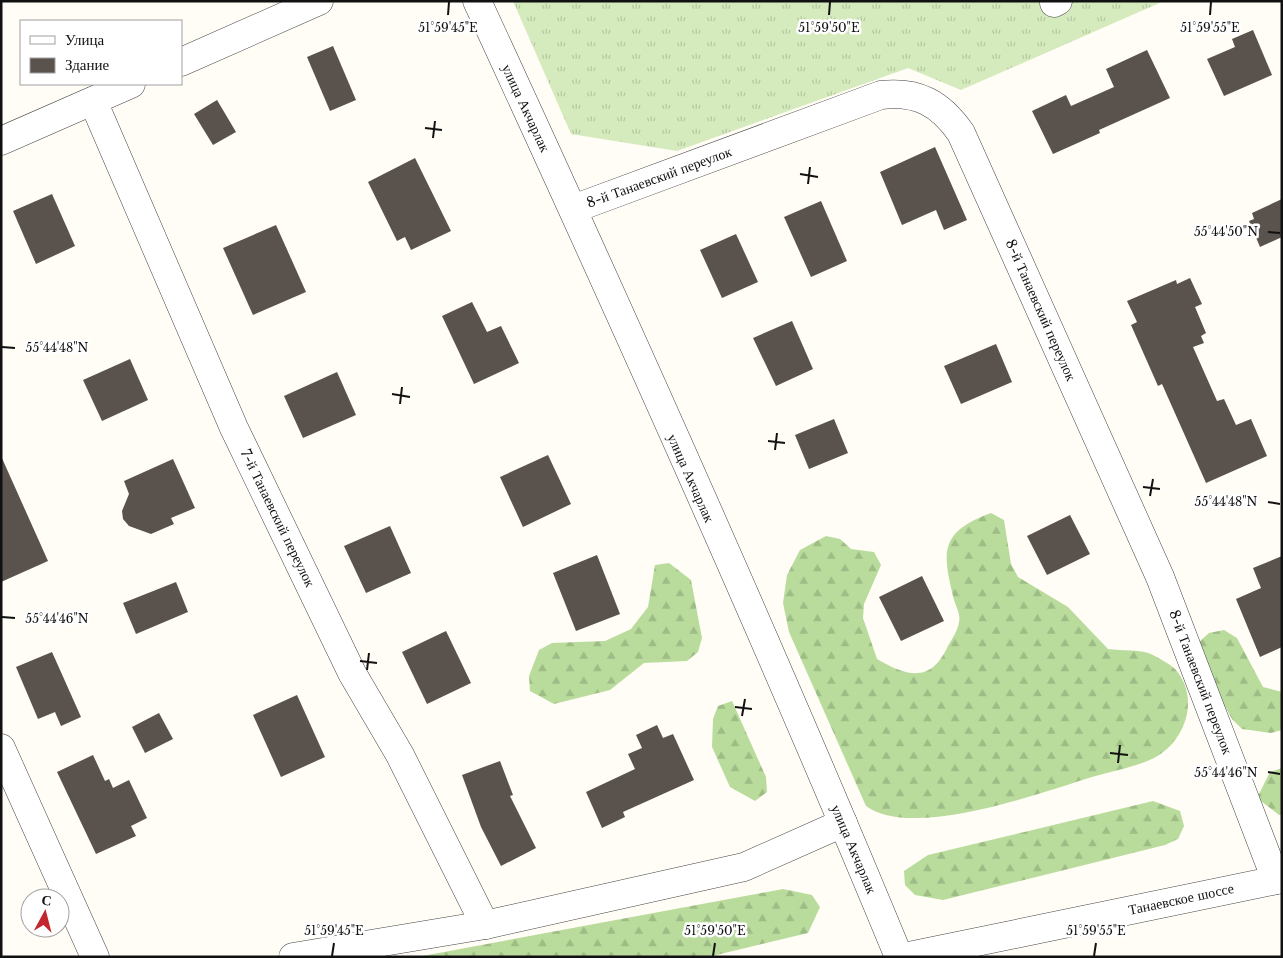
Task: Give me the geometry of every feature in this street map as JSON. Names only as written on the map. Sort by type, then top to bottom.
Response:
[{"type":"street","points":[[182,62],[319,1]]},
{"type":"street","name":"улица Акчарлак","points":[[477,1],[573,209],[843,823],[898,957]]},
{"type":"street","points":[[1,141],[129,85]]},
{"type":"street","name":"8-й Танаевский переулок","points":[[573,209],[881,95],[896,93],[914,96],[933,103],[949,116],[961,133],[1160,577],[1279,879]]},
{"type":"street","name":"7-й Танаевский переулок","points":[[93,101],[234,428],[352,673],[400,755],[485,924]]},
{"type":"street","points":[[1,748],[95,957]]},
{"type":"street","points":[[293,957],[485,924],[744,867],[843,823]]},
{"type":"street","name":"Танаевское шоссе","points":[[904,957],[1279,879]]},
{"type":"green space","points":[[513,1],[1164,1],[961,90],[908,68],[677,151],[571,134]]},
{"type":"green space","points":[[991,513],[1004,520],[1011,564],[1018,577],[1068,607],[1108,649],[1148,653],[1175,669],[1183,680],[1187,693],[1188,706],[1186,718],[1174,741],[1165,751],[1140,764],[977,810],[944,816],[913,818],[887,815],[866,806],[789,632],[783,603],[787,575],[800,550],[826,536],[840,539],[851,549],[874,552],[881,565],[864,604],[863,618],[877,659],[909,673],[926,671],[941,658],[956,631],[959,620],[947,569],[947,556],[953,536],[974,520]]},
{"type":"green space","points":[[669,563],[691,580],[702,638],[698,652],[687,661],[644,663],[610,690],[554,704],[530,691],[529,676],[539,650],[552,643],[605,641],[631,629],[648,607],[655,565]]},
{"type":"green space","points":[[1224,630],[1237,638],[1263,687],[1282,692],[1282,730],[1271,733],[1242,729],[1232,719],[1197,657],[1198,643],[1209,633]]},
{"type":"green space","points":[[732,701],[766,777],[767,792],[755,801],[730,787],[712,747],[713,719],[718,706]]},
{"type":"green space","points":[[1282,768],[1282,815],[1279,815],[1257,798],[1270,772]]},
{"type":"green space","points":[[1153,801],[1180,811],[1184,826],[1178,839],[1165,845],[943,900],[915,895],[905,885],[904,871],[928,855]]},
{"type":"green space","points":[[783,889],[812,895],[820,907],[808,933],[708,957],[417,957]]},
{"type":"building","points":[[1253,30],[1272,75],[1224,96],[1207,59],[1235,47],[1232,39]]},
{"type":"building","points":[[333,46],[356,100],[330,111],[307,57]]},
{"type":"building","points":[[1147,50],[1170,98],[1099,130],[1100,133],[1053,154],[1032,111],[1066,95],[1071,106],[1114,87],[1106,69]]},
{"type":"building","points":[[217,100],[236,132],[213,145],[194,114]]},
{"type":"building","points":[[935,147],[967,220],[944,230],[936,210],[902,225],[880,172]]},
{"type":"building","points":[[415,158],[451,231],[411,250],[405,237],[397,241],[368,182]]},
{"type":"building","points":[[52,194],[75,246],[36,264],[13,211]]},
{"type":"building","points":[[1282,199],[1282,237],[1260,247],[1249,221],[1254,219],[1252,213]]},
{"type":"building","points":[[821,201],[847,261],[811,277],[784,217]]},
{"type":"building","points":[[276,225],[306,292],[253,315],[223,248]]},
{"type":"building","points":[[736,234],[758,282],[722,298],[700,250]]},
{"type":"building","points":[[1190,278],[1202,304],[1195,307],[1206,333],[1201,336],[1204,343],[1193,347],[1217,401],[1224,399],[1236,425],[1251,419],[1267,456],[1206,483],[1162,384],[1158,386],[1131,325],[1137,322],[1127,301],[1176,280],[1177,284]]},
{"type":"building","points":[[472,302],[487,332],[501,326],[519,363],[474,384],[442,316]]},
{"type":"building","points":[[792,321],[813,369],[776,386],[753,338]]},
{"type":"building","points":[[996,344],[1012,382],[961,404],[944,366]]},
{"type":"building","points":[[130,359],[148,400],[102,421],[83,380]]},
{"type":"building","points":[[337,372],[356,415],[303,438],[284,396]]},
{"type":"building","points":[[834,419],[848,453],[809,469],[795,435]]},
{"type":"building","points":[[548,455],[571,504],[523,527],[500,477]]},
{"type":"building","points":[[1,456],[48,561],[1,582]]},
{"type":"building","points":[[173,459],[195,508],[171,518],[174,524],[151,534],[129,526],[123,519],[122,511],[129,494],[124,481]]},
{"type":"building","points":[[1070,515],[1090,554],[1047,575],[1027,536]]},
{"type":"building","points":[[390,526],[411,573],[366,593],[344,546]]},
{"type":"building","points":[[597,555],[620,614],[576,631],[553,573]]},
{"type":"building","points":[[1282,556],[1282,647],[1260,657],[1236,599],[1261,588],[1253,568]]},
{"type":"building","points":[[922,576],[944,621],[901,641],[879,597]]},
{"type":"building","points":[[176,582],[188,612],[136,634],[123,603]]},
{"type":"building","points":[[446,631],[471,683],[427,704],[402,652]]},
{"type":"building","points":[[52,652],[81,717],[61,726],[55,712],[38,719],[16,667]]},
{"type":"building","points":[[297,695],[325,757],[281,777],[253,715]]},
{"type":"building","points":[[159,713],[173,739],[145,753],[132,727]]},
{"type":"building","points":[[657,725],[663,738],[673,734],[694,780],[623,812],[625,817],[602,828],[586,792],[635,769],[628,754],[642,748],[636,735]]},
{"type":"building","points":[[93,755],[105,781],[109,779],[113,788],[129,780],[147,818],[131,826],[136,836],[96,854],[57,772]]},
{"type":"building","points":[[500,761],[513,795],[510,796],[536,848],[501,866],[481,827],[462,775]]}]
